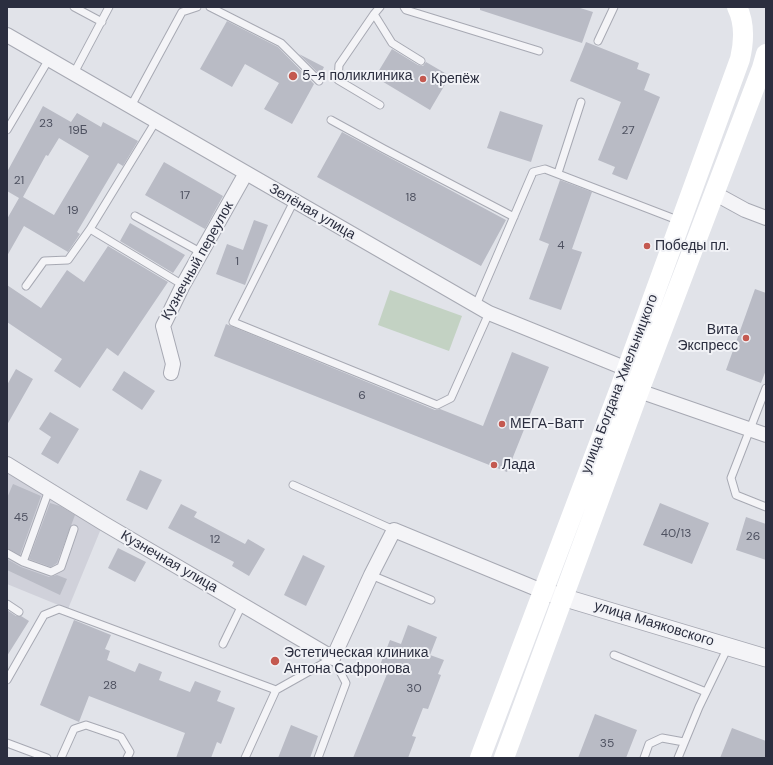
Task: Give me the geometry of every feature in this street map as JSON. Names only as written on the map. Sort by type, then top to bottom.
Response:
[{"type":"main road","name":"улица Богдана Хмельницкого","points":[[480,758],[627,369],[740,59],[743,38],[742,24],[737,7]]},
{"type":"main road","name":"улица Богдана Хмельницкого","points":[[504,758],[639,391],[766,54]]},
{"type":"street","name":"Зелёная улица","points":[[7,35],[489,313],[627,369]]},
{"type":"street","name":"Кузнечный переулок","points":[[171,373],[173,364],[162,326],[183,285],[246,174]]},
{"type":"street","points":[[714,193],[745,210],[766,218]]},
{"type":"street","points":[[639,391],[766,435]]},
{"type":"street","name":"Кузнечная улица","points":[[8,467],[332,658]]},
{"type":"street","points":[[332,658],[394,530],[542,591]]},
{"type":"street","name":"улица Маяковского","points":[[542,591],[766,658]]},
{"type":"lane","points":[[74,7],[102,22]]},
{"type":"lane","points":[[74,73],[109,7]]},
{"type":"lane","points":[[131,106],[182,12],[197,7]]},
{"type":"lane","points":[[210,7],[281,43],[319,80]]},
{"type":"lane","points":[[380,7],[339,65],[338,80],[380,105]]},
{"type":"lane","points":[[404,7],[406,10],[539,51]]},
{"type":"lane","points":[[598,41],[614,7]]},
{"type":"lane","points":[[374,14],[392,43],[421,61]]},
{"type":"lane","points":[[7,130],[49,59]]},
{"type":"lane","points":[[558,173],[581,102]]},
{"type":"lane","points":[[331,120],[514,217]]},
{"type":"lane","points":[[26,286],[44,261],[68,260],[90,229],[156,121]]},
{"type":"lane","points":[[476,305],[533,172],[545,169],[558,173],[681,221]]},
{"type":"lane","points":[[294,201],[233,322],[437,405],[451,398],[489,313]]},
{"type":"lane","points":[[135,216],[202,252]]},
{"type":"lane","points":[[90,229],[183,285]]},
{"type":"lane","points":[[766,388],[731,478],[736,495],[766,507]]},
{"type":"lane","points":[[293,485],[394,530]]},
{"type":"lane","points":[[23,562],[48,490]]},
{"type":"lane","points":[[7,553],[23,562],[51,572],[61,567],[74,529]]},
{"type":"lane","points":[[371,575],[431,600]]},
{"type":"lane","points":[[7,604],[19,612]]},
{"type":"lane","points":[[223,644],[242,605]]},
{"type":"lane","points":[[7,680],[44,615],[59,609],[276,690]]},
{"type":"lane","points":[[678,758],[706,692],[728,647]]},
{"type":"lane","points":[[614,656],[706,692]]},
{"type":"lane","points":[[245,758],[276,690],[332,658],[346,683],[318,758]]},
{"type":"lane","points":[[61,758],[74,729],[86,725],[121,737],[130,752],[127,758]]},
{"type":"lane","points":[[644,758],[649,744],[662,738],[684,742]]},
{"type":"lane","points":[[7,743],[47,758]]},
{"type":"shaded area","points":[[7,456],[105,519],[68,609],[7,584]]},
{"type":"green space","points":[[390,290],[462,316],[449,351],[378,325]]},
{"type":"building","points":[[480,7],[577,7],[593,12],[582,43],[480,10]]},
{"type":"building","name":"5-я поликлиника","points":[[227,21],[278,47],[314,84],[292,124],[264,109],[279,83],[245,64],[232,87],[200,69]]},
{"type":"building","points":[[586,42],[639,63],[637,69],[650,74],[644,90],[660,97],[627,180],[612,174],[615,167],[598,160],[621,102],[570,81]]},
{"type":"building","points":[[392,49],[418,65],[423,66],[426,62],[450,76],[430,110],[375,77]]},
{"type":"building","points":[[299,54],[324,67],[320,75]]},
{"type":"building","points":[[43,106],[71,122],[77,113],[101,127],[103,122],[138,141],[123,166],[118,163],[77,232],[80,234],[68,252],[24,226],[7,256],[7,219],[19,198],[7,191],[7,172]],"holes":[[[59,138],[89,156],[54,215],[23,197],[46,155],[48,156]]]},
{"type":"building","points":[[500,111],[543,125],[531,162],[487,148]]},
{"type":"building","points":[[342,132],[506,220],[481,266],[317,177]]},
{"type":"building","points":[[164,162],[223,196],[205,229],[145,195]]},
{"type":"building","points":[[560,180],[592,192],[572,249],[582,252],[561,310],[529,299],[549,244],[539,240]]},
{"type":"building","points":[[254,220],[268,225],[245,285],[216,274],[227,244],[243,250]]},
{"type":"building","points":[[130,223],[185,255],[173,273],[120,241]]},
{"type":"building","points":[[108,246],[168,282],[118,356],[107,348],[80,388],[54,371],[62,359],[7,322],[7,285],[41,308],[67,270],[84,282]]},
{"type":"building","points":[[755,289],[766,293],[766,370],[761,383],[726,370]]},
{"type":"building","points":[[226,324],[435,410],[440,409],[483,426],[512,352],[549,367],[507,472],[214,356]]},
{"type":"building","points":[[16,369],[33,379],[7,425],[7,385]]},
{"type":"building","points":[[124,371],[155,391],[142,410],[112,390]]},
{"type":"building","points":[[50,412],[79,429],[58,464],[41,454],[51,437],[39,429]]},
{"type":"building","points":[[140,470],[162,480],[147,510],[126,500]]},
{"type":"building","points":[[13,484],[41,496],[20,555],[7,548],[7,498]]},
{"type":"building","points":[[50,503],[60,506],[75,515],[57,563],[51,567],[29,559]]},
{"type":"building","points":[[660,503],[709,523],[692,564],[643,545]]},
{"type":"building","points":[[181,504],[197,512],[194,517],[245,544],[248,539],[265,549],[249,576],[232,566],[234,562],[168,528]]},
{"type":"building","points":[[746,517],[766,524],[766,560],[736,550]]},
{"type":"building","points":[[118,548],[146,562],[135,582],[108,568]]},
{"type":"building","points":[[303,555],[325,566],[306,606],[284,595]]},
{"type":"building","points":[[7,559],[21,567],[49,577],[57,575],[67,579],[60,595],[7,570]]},
{"type":"building","points":[[7,610],[16,616],[21,616],[29,621],[7,656]]},
{"type":"building","points":[[74,620],[111,635],[105,649],[110,651],[107,660],[135,672],[139,663],[162,672],[159,680],[190,692],[195,681],[221,691],[217,701],[235,708],[221,744],[217,742],[211,758],[176,758],[185,733],[89,696],[79,722],[40,705]]},
{"type":"building","points":[[408,625],[437,637],[430,655],[444,660],[438,674],[441,675],[428,709],[423,708],[412,736],[416,737],[408,758],[353,758],[387,674],[378,670],[390,640],[401,644]]},
{"type":"building","points":[[595,714],[637,730],[626,758],[578,758]]},
{"type":"building","points":[[291,725],[318,736],[310,758],[278,758]]},
{"type":"building","points":[[732,728],[766,741],[766,758],[720,758]]},
{"type":"place","name":"5-я поликлиника","points":[[293,76]]},
{"type":"place","name":"Крепёж","points":[[423,79]]},
{"type":"place","name":"Победы пл.","points":[[647,246]]},
{"type":"place","name":"Вита Экспресс","points":[[746,338]]},
{"type":"place","name":"МЕГА-Ватт","points":[[502,424]]},
{"type":"place","name":"Лада","points":[[494,465]]},
{"type":"place","name":"Эстетическая клиника Антона Сафронова","points":[[275,661]]}]
